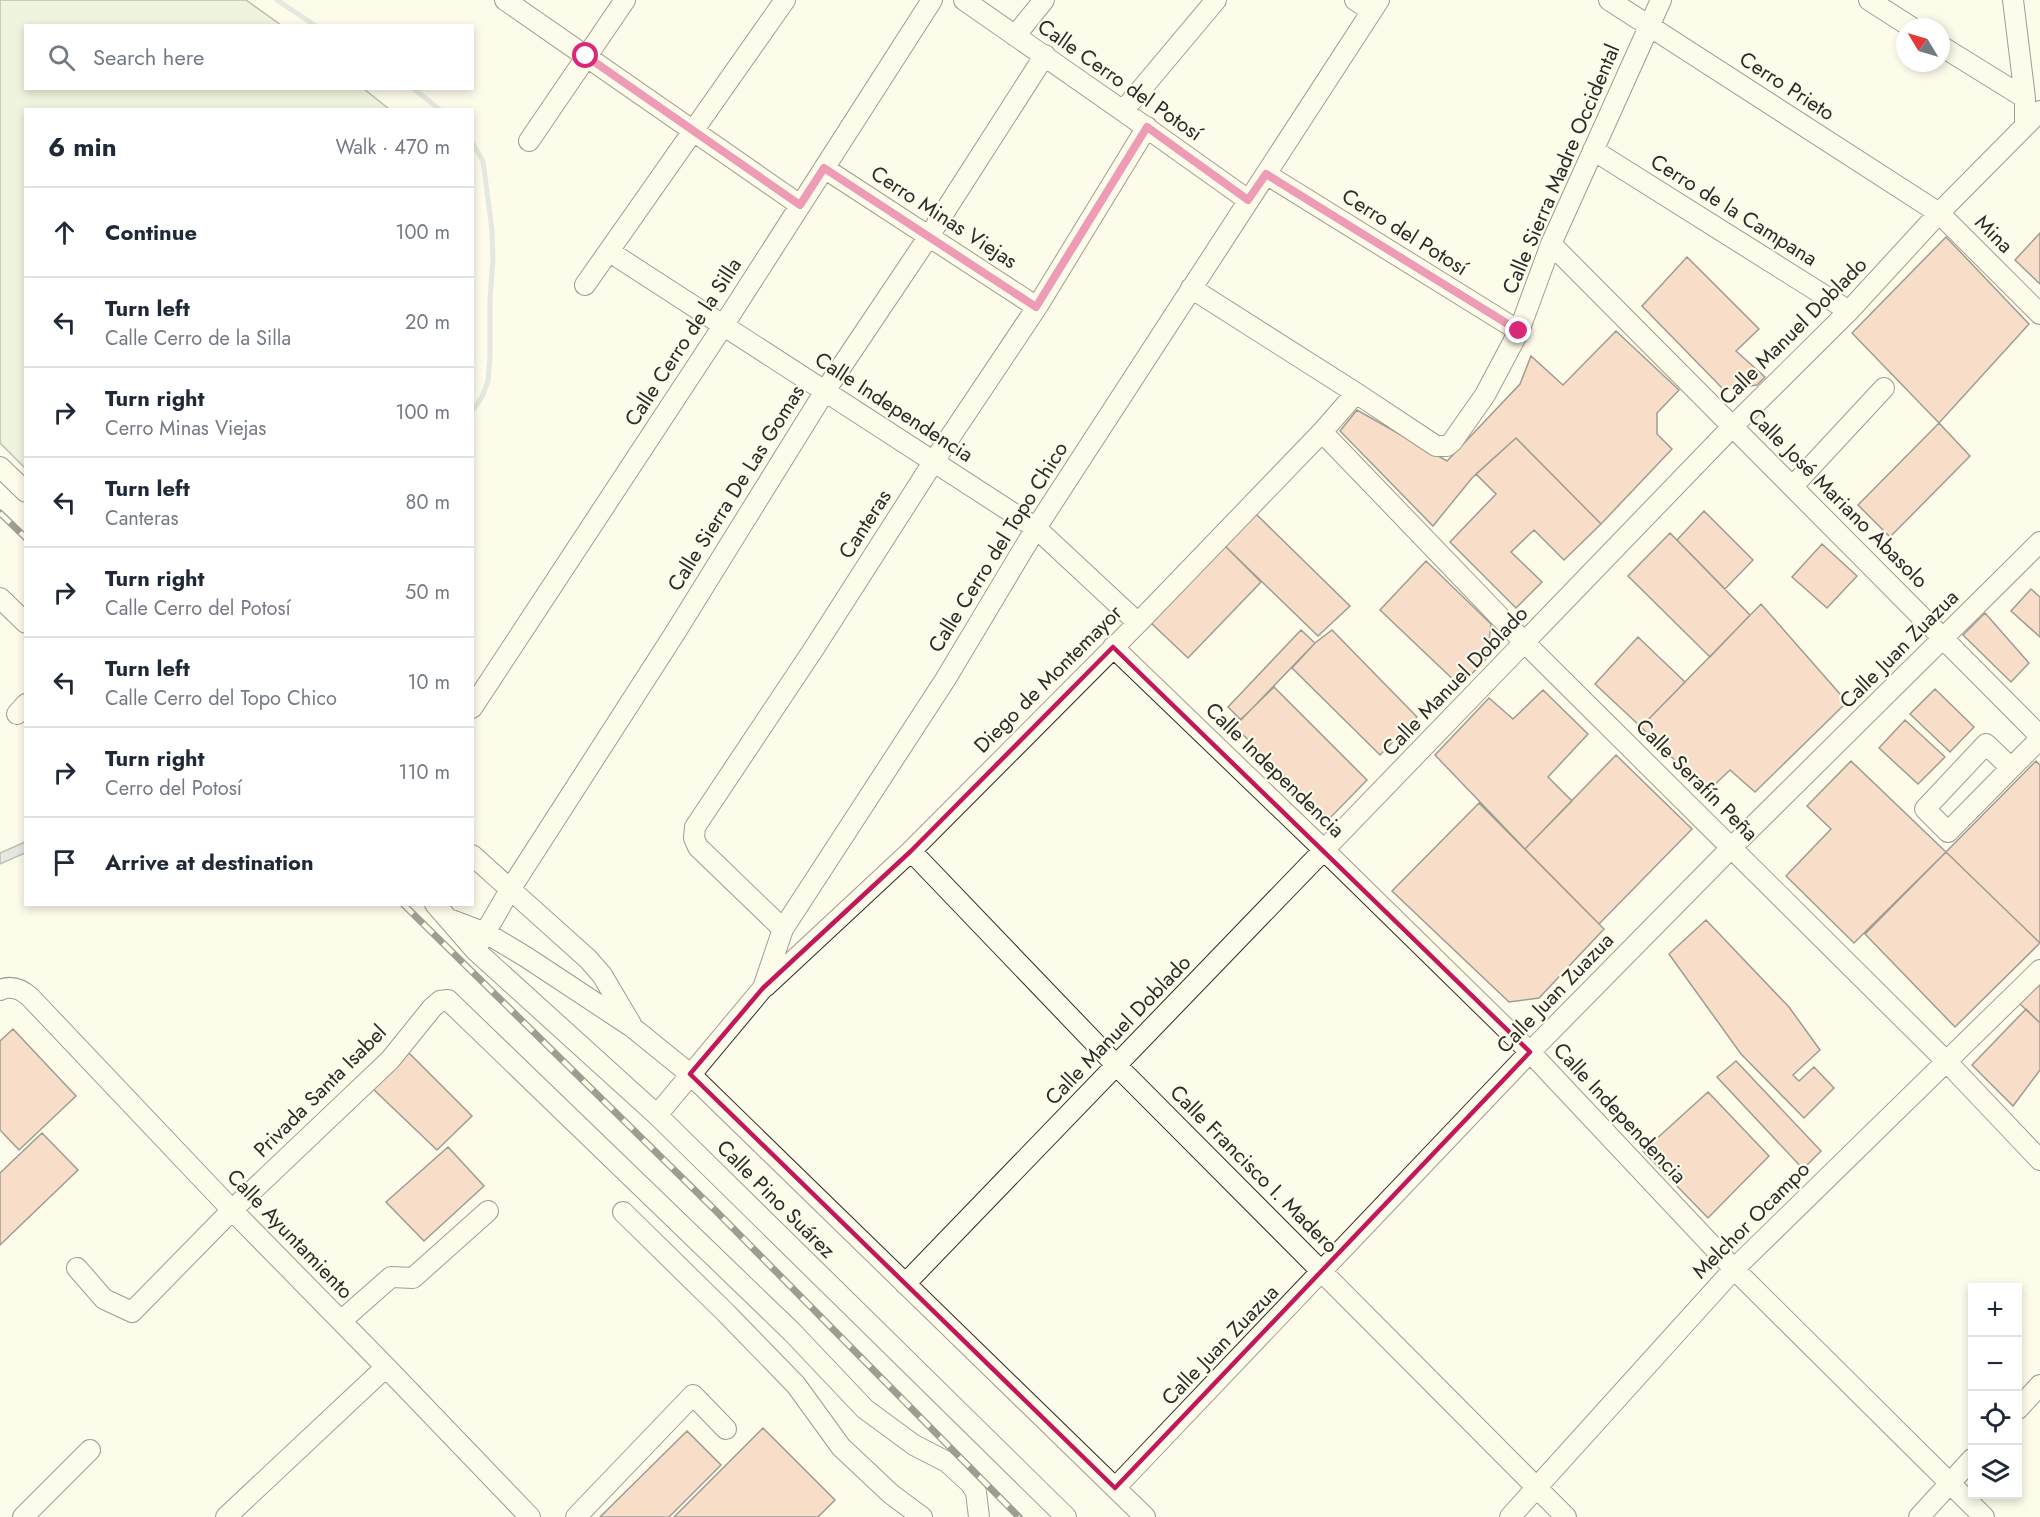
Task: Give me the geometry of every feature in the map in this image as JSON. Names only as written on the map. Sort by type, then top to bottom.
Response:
[{"type":"street","points":[[505,0],[800,205]]},
{"type":"street","points":[[529,141],[625,0]]},
{"type":"street","points":[[585,285],[785,0]]},
{"type":"street","name":"Calle Cerro de la Silla","points":[[474,705],[723,326],[932,0]]},
{"type":"street","name":"Calle Cerro del Potosí","points":[[964,0],[1248,200]]},
{"type":"street","points":[[1015,36],[1044,0]]},
{"type":"street","points":[[1124,111],[1216,0]]},
{"type":"street","name":"Cerro Prieto","points":[[1609,0],[1939,213]]},
{"type":"street","name":"Calle Sierra Madre Occidental","points":[[1356,393],[1436,446],[1447,446],[1452,442],[1485,395],[1519,331],[1551,244],[1661,0]]},
{"type":"street","points":[[1869,0],[1897,18]]},
{"type":"street","points":[[2013,0],[2025,98],[2025,126]]},
{"type":"street","name":"Calle Cerro del Topo Chico","points":[[657,1115],[763,988],[783,929],[945,680],[1036,528],[1266,174],[1369,4]]},
{"type":"street","points":[[1950,52],[2025,98]]},
{"type":"street","name":"Calle Sierra De Las Gomas","points":[[480,941],[511,888],[675,633],[825,391],[929,236],[1045,55]]},
{"type":"street","name":"Calle Manuel Doblado","points":[[905,1284],[1733,426],[1849,311],[1939,213],[2040,111]]},
{"type":"street","name":"Canteras","points":[[783,929],[698,847],[694,838],[695,826],[815,647],[1036,307],[1147,127]]},
{"type":"street","name":"Cerro de la Campana","points":[[1593,150],[1849,311]]},
{"type":"street","name":"Cerro Minas Viejas","points":[[824,168],[1036,307]]},
{"type":"street","name":"Cerro del Potosí","points":[[1266,174],[1519,331]]},
{"type":"street","name":"Mina","points":[[1939,213],[2040,314]]},
{"type":"street","name":"Calle José Mariano Abasolo","points":[[1551,244],[2040,737]]},
{"type":"street","name":"Calle Independencia","points":[[610,252],[1036,528],[1138,622]]},
{"type":"street","points":[[1191,288],[1356,393]]},
{"type":"street","points":[[1793,486],[1884,388]]},
{"type":"street","name":"Diego de Montemayor","points":[[763,988],[911,851],[1138,622],[1322,432],[1356,393]]},
{"type":"street","name":"Calle Serafín Peña","points":[[1322,432],[1524,643],[1947,1062],[2040,1160]]},
{"type":"street","points":[[0,466],[24,490]]},
{"type":"street","name":"Calle Juan Zuazua","points":[[1116,1488],[1530,1052],[1731,848],[2040,542]]},
{"type":"street","points":[[0,598],[24,621]]},
{"type":"street","name":"Calle Independencia","points":[[1113,647],[1530,1052],[1734,1269],[1984,1517]]},
{"type":"street","points":[[2011,768],[1986,744],[1925,809],[1948,832],[2011,768],[2040,737]]},
{"type":"street","name":"Calle Francisco I. Madero","points":[[911,851],[1117,1066],[1566,1517]]},
{"type":"street","name":"Calle Pino Suárez","points":[[474,857],[595,967],[633,1027]]},
{"type":"street","name":"Calle Pino Suárez","points":[[437,906],[449,919],[480,941],[633,1027],[690,1074],[1145,1517]]},
{"type":"street","name":"Calle Pino Suárez","points":[[480,941],[1066,1517]]},
{"type":"street","name":"Melchor Ocampo","points":[[1510,1517],[1734,1269],[2040,970]]},
{"type":"street","name":"Calle Ayuntamiento","points":[[7,989],[22,990],[30,997],[232,1210],[530,1517]]},
{"type":"street","name":"Privada Santa Isabel","points":[[77,1269],[104,1299],[132,1312],[232,1210],[390,1060],[438,1002],[448,1000],[792,1332],[864,1409],[914,1445],[947,1462],[960,1472],[976,1492],[980,1517]]},
{"type":"street","points":[[342,1322],[391,1277],[413,1278],[489,1211]]},
{"type":"street","points":[[622,1212],[796,1384],[841,1447],[891,1494],[922,1517]]},
{"type":"street","points":[[226,1517],[386,1367]]},
{"type":"street","points":[[2022,1405],[2040,1385]]},
{"type":"street","points":[[576,1517],[693,1395],[726,1429]]},
{"type":"street","points":[[23,1517],[90,1450]]},
{"type":"street","points":[[1919,1517],[1968,1463]]},
{"type":"highlighted area","points":[[1113,647],[1530,1052],[1115,1488],[690,1074],[763,988],[911,851]]},
{"type":"green space","points":[[0,0],[246,0],[280,24],[24,24],[24,90],[365,90],[388,108],[24,108],[24,467],[0,443]]},
{"type":"shaded area","points":[[24,842],[24,853],[0,864],[0,853]]},
{"type":"building","points":[[2040,233],[2040,284],[2015,260]]},
{"type":"building","points":[[1946,237],[2029,324],[1939,423],[1852,333]]},
{"type":"building","points":[[1687,257],[1759,329],[1736,351],[1765,377],[1757,385],[1724,390],[1642,306]]},
{"type":"building","points":[[1616,331],[1679,390],[1657,413],[1657,434],[1672,449],[1601,524],[1516,438],[1472,478],[1433,526],[1340,431],[1357,410],[1447,461],[1520,384],[1531,356],[1563,385]]},
{"type":"building","points":[[1939,423],[1970,456],[1890,537],[1858,505]]},
{"type":"building","points":[[1516,438],[1601,524],[1564,560],[1534,530],[1511,552],[1542,582],[1516,608],[1450,542],[1496,494],[1476,474]]},
{"type":"building","points":[[1704,511],[1753,560],[1725,589],[1677,540]]},
{"type":"building","points":[[1256,514],[1350,606],[1318,636],[1225,546]]},
{"type":"building","points":[[1670,533],[1750,615],[1710,657],[1628,576]]},
{"type":"building","points":[[1822,544],[1857,576],[1827,608],[1792,577]]},
{"type":"building","points":[[1225,546],[1261,582],[1188,658],[1150,622]]},
{"type":"building","points":[[1426,561],[1491,624],[1487,658],[1460,686],[1380,610]]},
{"type":"building","points":[[2031,589],[2040,597],[2040,637],[2011,611]]},
{"type":"building","points":[[1761,604],[1847,702],[1755,792],[1730,770],[1707,792],[1641,727]]},
{"type":"building","points":[[1985,613],[2029,663],[2011,682],[1963,635]]},
{"type":"building","points":[[1301,630],[1315,643],[1241,720],[1228,707]]},
{"type":"building","points":[[1332,630],[1417,717],[1380,755],[1292,668],[1315,643]]},
{"type":"building","points":[[1638,637],[1685,682],[1641,727],[1595,684]]},
{"type":"building","points":[[1274,687],[1367,780],[1329,819],[1234,726]]},
{"type":"building","points":[[1935,689],[1974,727],[1950,752],[1910,714]]},
{"type":"building","points":[[1543,690],[1588,734],[1548,777],[1572,801],[1525,849],[1435,755],[1489,698],[1513,719]]},
{"type":"building","points":[[1905,720],[1945,757],[1918,784],[1879,748]]},
{"type":"building","points":[[1616,755],[1692,829],[1599,924],[1525,849]]},
{"type":"building","points":[[1851,761],[1946,852],[1854,943],[1786,876],[1831,829],[1807,806]]},
{"type":"building","points":[[2036,761],[2040,765],[2040,943],[1946,852]]},
{"type":"building","points":[[1479,803],[1604,929],[1539,998],[1509,1002],[1392,891]]},
{"type":"building","points":[[1946,852],[2040,943],[1955,1027],[1865,934]]},
{"type":"building","points":[[1706,920],[1789,1007],[1820,1050],[1793,1075],[1799,1081],[1814,1067],[1834,1088],[1804,1118],[1741,1054],[1669,954]]},
{"type":"building","points":[[2040,982],[2040,1023],[2019,1003]]},
{"type":"building","points":[[2026,1009],[2040,1023],[2040,1070],[2013,1106],[1972,1065]]},
{"type":"building","points":[[13,1029],[76,1096],[19,1150],[0,1130],[0,1041]]},
{"type":"building","points":[[409,1053],[472,1116],[437,1150],[370,1086]]},
{"type":"building","points":[[1736,1061],[1821,1151],[1803,1169],[1717,1077]]},
{"type":"building","points":[[1708,1092],[1769,1156],[1708,1218],[1643,1151]]},
{"type":"building","points":[[42,1133],[78,1170],[0,1245],[0,1173]]},
{"type":"building","points":[[448,1147],[484,1186],[424,1241],[386,1202]]},
{"type":"building","points":[[763,1428],[835,1500],[818,1517],[674,1517]]},
{"type":"building","points":[[687,1431],[721,1465],[669,1517],[600,1517]]},
{"type":"waterway","points":[[277,0],[313,24]]},
{"type":"waterway","points":[[415,90],[438,108]]},
{"type":"waterway","points":[[474,145],[483,161],[492,230],[493,259],[488,381],[482,397],[474,408]]},
{"type":"railway","points":[[0,513],[24,536]]},
{"type":"railway","points":[[405,906],[715,1210],[1019,1517]]},
{"type":"route","points":[[586,56],[800,205],[824,168],[1036,307],[1147,127],[1248,200],[1266,174],[1519,331]]}]
